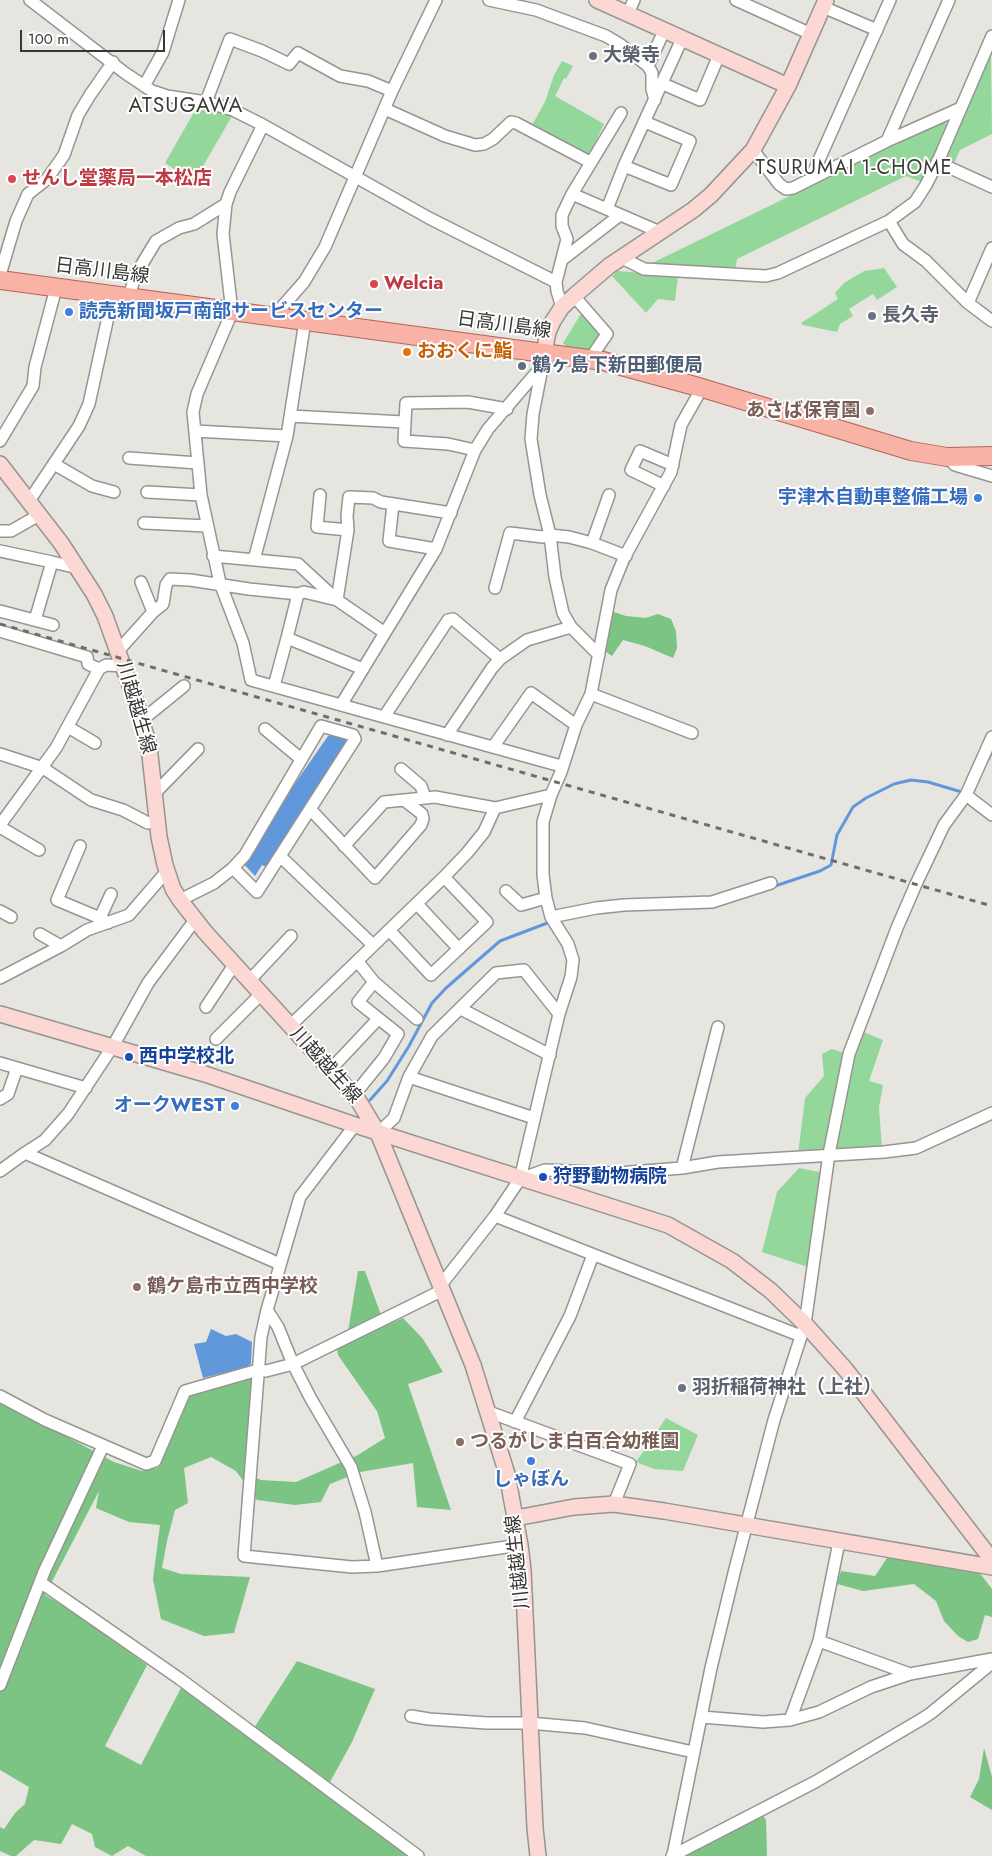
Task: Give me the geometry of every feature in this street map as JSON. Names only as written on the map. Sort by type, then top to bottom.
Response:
[{"type":"main road","name":"日高川島線","points":[[0,280],[305,321],[543,359],[590,359],[702,388],[911,451],[947,457],[992,456]]},
{"type":"street","points":[[30,0],[152,91],[166,96],[206,102],[233,110],[429,218],[556,282]]},
{"type":"street","points":[[144,86],[163,52],[179,0]]},
{"type":"street","points":[[273,317],[304,282],[325,247],[392,91],[436,0]]},
{"type":"street","points":[[489,0],[528,4],[606,36],[621,45],[648,66],[652,73],[652,89],[655,100]]},
{"type":"street","points":[[597,0],[631,7],[664,31],[788,86]]},
{"type":"street","points":[[736,0],[811,34]]},
{"type":"street","points":[[811,178],[890,0]]},
{"type":"street","points":[[887,142],[949,0]]},
{"type":"street","points":[[599,655],[571,627],[563,613],[531,439],[533,414],[548,332],[562,307],[598,274],[693,210],[711,195],[753,150],[788,86],[825,4],[877,30]]},
{"type":"street","points":[[648,66],[664,31]]},
{"type":"street","points":[[622,258],[644,269],[750,277],[766,276],[778,273],[889,220],[915,202],[938,162],[989,49],[992,36]]},
{"type":"street","points":[[206,102],[230,39],[289,64],[298,53],[340,76],[368,81],[392,91]]},
{"type":"street","points":[[607,209],[624,166],[682,39]]},
{"type":"street","points":[[662,84],[700,100],[719,55]]},
{"type":"street","points":[[0,275],[16,221],[28,194],[47,179],[64,155],[78,115],[90,94],[113,62]]},
{"type":"street","points":[[753,150],[779,184],[786,189],[793,188],[961,108]]},
{"type":"street","points":[[385,109],[445,136],[475,145],[489,142],[511,122],[516,123],[590,162]]},
{"type":"street","points":[[562,307],[556,291],[556,282],[567,239],[561,220],[572,194],[621,113]]},
{"type":"street","points":[[624,166],[671,185],[690,141],[645,122]]},
{"type":"street","points":[[263,125],[226,204],[223,234],[232,312],[198,394],[193,412],[201,495],[213,556],[220,584],[243,643],[251,680],[561,766]]},
{"type":"street","points":[[938,162],[992,187]]},
{"type":"street","points":[[572,194],[660,232]]},
{"type":"street","points":[[29,501],[79,426],[89,404],[121,295],[156,241],[179,228],[194,224],[226,204]]},
{"type":"street","points":[[562,259],[620,215]]},
{"type":"street","points":[[889,220],[903,244],[926,261],[968,303],[992,321]]},
{"type":"street","points":[[968,303],[992,248]]},
{"type":"street","points":[[0,441],[33,386],[56,288]]},
{"type":"street","points":[[574,296],[607,334],[590,359]]},
{"type":"street","points":[[254,560],[287,436],[305,321]]},
{"type":"street","points":[[341,705],[436,549],[452,513],[475,450],[488,429],[507,409],[543,359]]},
{"type":"street","points":[[0,1396],[45,1420],[146,1464],[155,1461],[185,1391],[258,1370],[266,1371],[293,1364],[441,1288],[495,1216],[520,1179],[559,1014],[571,976],[573,960],[568,944],[551,917],[546,898],[543,875],[543,822],[576,725],[590,694],[611,590],[626,556],[671,472],[681,425],[702,388]]},
{"type":"street","points":[[475,450],[448,444],[404,441],[406,403],[468,402],[507,409]]},
{"type":"street","points":[[290,416],[404,422]]},
{"type":"street","points":[[195,431],[287,436]]},
{"type":"street","points":[[664,486],[631,470],[640,451],[673,465]]},
{"type":"street","points":[[947,457],[955,464],[992,476]]},
{"type":"street","points":[[129,458],[198,463]]},
{"type":"street","name":"川越越生線","points":[[0,464],[78,568],[105,616],[142,720],[149,746],[157,821],[167,871],[173,889],[195,920],[234,965],[354,1095],[378,1132],[474,1366],[507,1474],[520,1545],[523,1570],[529,1723],[538,1856]]},
{"type":"street","points":[[54,464],[92,486],[114,492]]},
{"type":"street","points":[[147,492],[201,495]]},
{"type":"street","points":[[320,495],[317,527],[348,530]]},
{"type":"street","points":[[592,543],[608,495]]},
{"type":"street","points":[[337,600],[348,530],[349,497],[373,498],[381,502],[452,513]]},
{"type":"street","points":[[393,504],[389,541],[436,549]]},
{"type":"street","points":[[0,531],[11,531],[39,515]]},
{"type":"street","points":[[144,522],[208,526]]},
{"type":"street","points":[[495,588],[510,534],[569,537],[592,543],[626,556]]},
{"type":"street","points":[[0,551],[78,568]]},
{"type":"street","points":[[213,556],[298,564],[337,600],[386,633]]},
{"type":"street","points":[[35,620],[52,562]]},
{"type":"street","points":[[118,651],[153,612],[163,604],[166,585],[170,579],[298,594],[304,592],[337,600]]},
{"type":"street","points":[[140,582],[153,612]]},
{"type":"street","points":[[274,686],[298,594]]},
{"type":"street","points":[[0,611],[53,625]]},
{"type":"street","points":[[384,717],[448,620],[453,619],[500,659]]},
{"type":"street","points":[[447,735],[500,659],[527,640],[571,627]]},
{"type":"street","points":[[0,644],[3,632],[86,658],[88,664],[99,669]]},
{"type":"street","points":[[286,638],[363,669]]},
{"type":"street","points":[[39,850],[0,826],[56,748],[99,669],[106,665],[123,666]]},
{"type":"street","points":[[142,720],[184,686]]},
{"type":"street","points":[[493,747],[531,693],[576,725]]},
{"type":"street","points":[[590,694],[692,733]]},
{"type":"street","points":[[180,900],[214,884],[245,855],[321,726],[353,735],[355,739],[257,892],[233,868]]},
{"type":"street","points":[[68,727],[95,742]]},
{"type":"street","points":[[266,729],[301,759]]},
{"type":"street","points":[[672,1856],[711,1668],[774,1420],[803,1330],[829,1154],[849,1054],[897,928],[916,884],[944,825],[966,795],[992,739]]},
{"type":"street","points":[[154,794],[198,749]]},
{"type":"street","points":[[0,754],[43,768],[91,800],[123,810],[148,823],[157,821]]},
{"type":"street","points":[[401,770],[421,786],[425,798]]},
{"type":"street","points":[[344,846],[384,802],[435,797],[495,808],[551,795]]},
{"type":"street","points":[[966,795],[992,815]]},
{"type":"street","points":[[310,810],[375,878],[421,825],[423,820],[422,814],[404,800]]},
{"type":"street","points":[[290,1026],[358,962],[467,853],[484,832],[495,808]]},
{"type":"street","points":[[80,846],[57,900],[104,920]]},
{"type":"street","points":[[280,856],[373,945]]},
{"type":"street","points":[[0,978],[61,946],[104,920],[130,915],[167,871]]},
{"type":"street","points":[[389,930],[431,975],[487,922],[444,877]]},
{"type":"street","points":[[551,917],[596,908],[624,905],[712,902],[771,883]]},
{"type":"street","points":[[506,891],[521,906],[546,898]]},
{"type":"street","points":[[104,920],[111,894]]},
{"type":"street","points":[[417,904],[459,948]]},
{"type":"street","points":[[0,911],[11,917]]},
{"type":"street","points":[[0,1172],[45,1140],[68,1114],[113,1046],[148,983],[195,920]]},
{"type":"street","points":[[40,934],[61,946]]},
{"type":"street","points":[[249,981],[291,936]]},
{"type":"street","points":[[358,962],[374,982],[418,1019]]},
{"type":"street","points":[[206,1007],[234,965]]},
{"type":"street","points":[[378,1132],[394,1118],[409,1077],[432,1036],[496,974],[524,970],[559,1014]]},
{"type":"street","points":[[354,1095],[384,1058],[398,1034],[358,1002],[374,982]]},
{"type":"street","points":[[216,1039],[261,994]]},
{"type":"street","points":[[461,1009],[550,1055]]},
{"type":"street","points":[[0,1014],[206,1074],[520,1179],[668,1225],[732,1261],[771,1291],[803,1330],[846,1370],[992,1560]]},
{"type":"street","points":[[330,1070],[378,1018]]},
{"type":"street","points":[[682,1168],[718,1027]]},
{"type":"street","points":[[0,1063],[86,1088]]},
{"type":"street","points":[[0,1098],[8,1094],[17,1068]]},
{"type":"street","points":[[409,1077],[534,1118]]},
{"type":"street","points":[[520,1179],[545,1170],[618,1173],[682,1168],[718,1162],[884,1152],[916,1148],[992,1113]]},
{"type":"street","points":[[355,1125],[300,1197],[267,1310],[261,1337],[244,1556],[352,1567],[377,1566],[520,1545]]},
{"type":"street","points":[[25,1153],[280,1264]]},
{"type":"street","points":[[495,1216],[594,1255],[803,1330]]},
{"type":"street","points":[[515,1422],[570,1316],[594,1255]]},
{"type":"street","points":[[267,1310],[278,1327],[293,1364],[311,1399],[351,1467],[365,1512],[377,1566]]},
{"type":"street","points":[[489,1412],[630,1464],[614,1504]]},
{"type":"street","points":[[0,1685],[40,1582],[104,1446]]},
{"type":"street","points":[[516,1518],[574,1507],[614,1504],[992,1567]]},
{"type":"street","points":[[790,1720],[819,1641],[839,1542]]},
{"type":"street","points":[[40,1582],[180,1679],[418,1856]]},
{"type":"street","points":[[819,1641],[910,1674]]},
{"type":"street","points":[[702,1717],[763,1722],[790,1720],[819,1712],[871,1686],[910,1674],[992,1659]]},
{"type":"street","points":[[672,1856],[815,1782],[922,1719],[992,1663]]},
{"type":"street","points":[[411,1716],[487,1723],[529,1723],[585,1728],[693,1752]]},
{"type":"green space","points":[[991,56],[992,134],[960,150],[953,166],[944,161],[987,57]]},
{"type":"green space","points":[[562,61],[573,66],[566,79],[564,78],[555,96],[604,124],[589,155],[585,156],[531,127],[545,102],[554,75]]},
{"type":"green space","points":[[197,107],[232,116],[194,182],[165,163]]},
{"type":"green space","points":[[944,121],[947,125],[922,182],[906,176],[737,259],[735,272],[648,265]]},
{"type":"green space","points":[[884,268],[897,287],[877,300],[873,294],[849,309],[853,316],[840,324],[837,332],[801,323],[838,299],[835,293],[844,283],[864,271]]},
{"type":"green space","points":[[618,271],[678,276],[675,301],[658,299],[646,313],[612,276]]},
{"type":"green space","points":[[582,312],[601,333],[591,351],[567,347],[563,343]]},
{"type":"green space","points":[[611,611],[626,616],[646,618],[658,614],[671,619],[676,631],[677,648],[673,658],[645,646],[623,640],[612,656],[606,652],[606,631]]},
{"type":"green space","points":[[861,1031],[883,1040],[869,1081],[883,1085],[879,1107],[882,1150],[798,1154],[805,1098],[824,1076],[822,1054],[832,1049],[851,1055]]},
{"type":"green space","points":[[799,1168],[824,1173],[811,1268],[762,1252],[777,1192]]},
{"type":"green space","points":[[358,1271],[365,1271],[385,1326],[403,1318],[423,1339],[443,1372],[408,1384],[451,1510],[417,1507],[413,1463],[360,1472],[330,1484],[321,1502],[295,1505],[257,1500],[236,1471],[211,1457],[184,1468],[188,1503],[175,1510],[162,1568],[181,1574],[250,1577],[234,1633],[204,1636],[161,1619],[153,1579],[160,1525],[129,1522],[96,1508],[99,1491],[45,1595],[83,1618],[147,1665],[105,1746],[141,1765],[182,1686],[254,1728],[297,1661],[375,1689],[352,1742],[325,1791],[409,1856],[146,1856],[128,1846],[112,1856],[95,1847],[92,1834],[72,1824],[61,1844],[34,1840],[16,1856],[0,1851],[0,1827],[4,1829],[15,1813],[25,1804],[29,1787],[0,1770],[0,1401],[114,1462],[142,1471],[158,1468],[185,1391],[252,1376],[244,1473],[261,1480],[296,1482],[358,1455],[385,1438],[377,1411],[338,1355],[337,1348],[346,1344]]},
{"type":"green space","points":[[666,1418],[698,1435],[683,1471],[654,1469],[636,1462]]},
{"type":"green space","points":[[889,1555],[979,1572],[992,1589],[992,1617],[985,1615],[978,1639],[968,1642],[958,1636],[944,1621],[936,1601],[914,1584],[863,1591],[837,1584],[841,1571],[875,1576]]},
{"type":"green space","points":[[984,1748],[992,1777],[992,1810],[970,1797],[979,1779]]},
{"type":"green space","points":[[760,1811],[766,1820],[767,1856],[673,1856]]},
{"type":"water","points":[[328,736],[346,739],[347,742],[268,868],[262,865],[255,876],[243,863],[262,831]]},
{"type":"water","points":[[211,1329],[226,1336],[236,1334],[252,1342],[251,1364],[247,1367],[203,1378],[194,1344],[206,1342]]},
{"type":"waterway","points":[[988,760],[992,751]]},
{"type":"waterway","points":[[772,887],[820,871],[831,865],[837,835],[853,807],[894,784],[911,780],[928,782],[965,793]]},
{"type":"waterway","points":[[370,1100],[387,1081],[409,1046],[432,1003],[446,988],[500,941],[550,922]]},
{"type":"railway","points":[[0,624],[992,906]]},
{"type":"place","name":"大榮寺","points":[[593,56]]},
{"type":"place","name":"せんし堂薬局一本松店","points":[[12,179]]},
{"type":"place","name":"Welcia","points":[[374,284]]},
{"type":"place","name":"読売新聞坂戸南部サービスセンター","points":[[69,312]]},
{"type":"place","name":"長久寺","points":[[872,316]]},
{"type":"place","name":"おおくに鮨","points":[[407,352]]},
{"type":"place","name":"鶴ヶ島下新田郵便局","points":[[522,366]]},
{"type":"place","name":"あさば保育園","points":[[870,411]]},
{"type":"place","name":"宇津木自動車整備工場","points":[[978,498]]},
{"type":"place","name":"西中学校北","points":[[129,1057]]},
{"type":"place","name":"オークWEST","points":[[235,1106]]},
{"type":"place","name":"狩野動物病院","points":[[543,1177]]},
{"type":"place","name":"鶴ケ島市立西中学校","points":[[137,1287]]},
{"type":"place","name":"羽折稲荷神社（上社）","points":[[682,1388]]},
{"type":"place","name":"つるがしま白百合幼稚園","points":[[460,1442]]},
{"type":"place","name":"しゃぼん","points":[[531,1461]]},
{"type":"district","name":"ATSUGAWA","points":[[186,107]]},
{"type":"district","name":"TSURUMAI 1-CHOME","points":[[854,169]]}]
